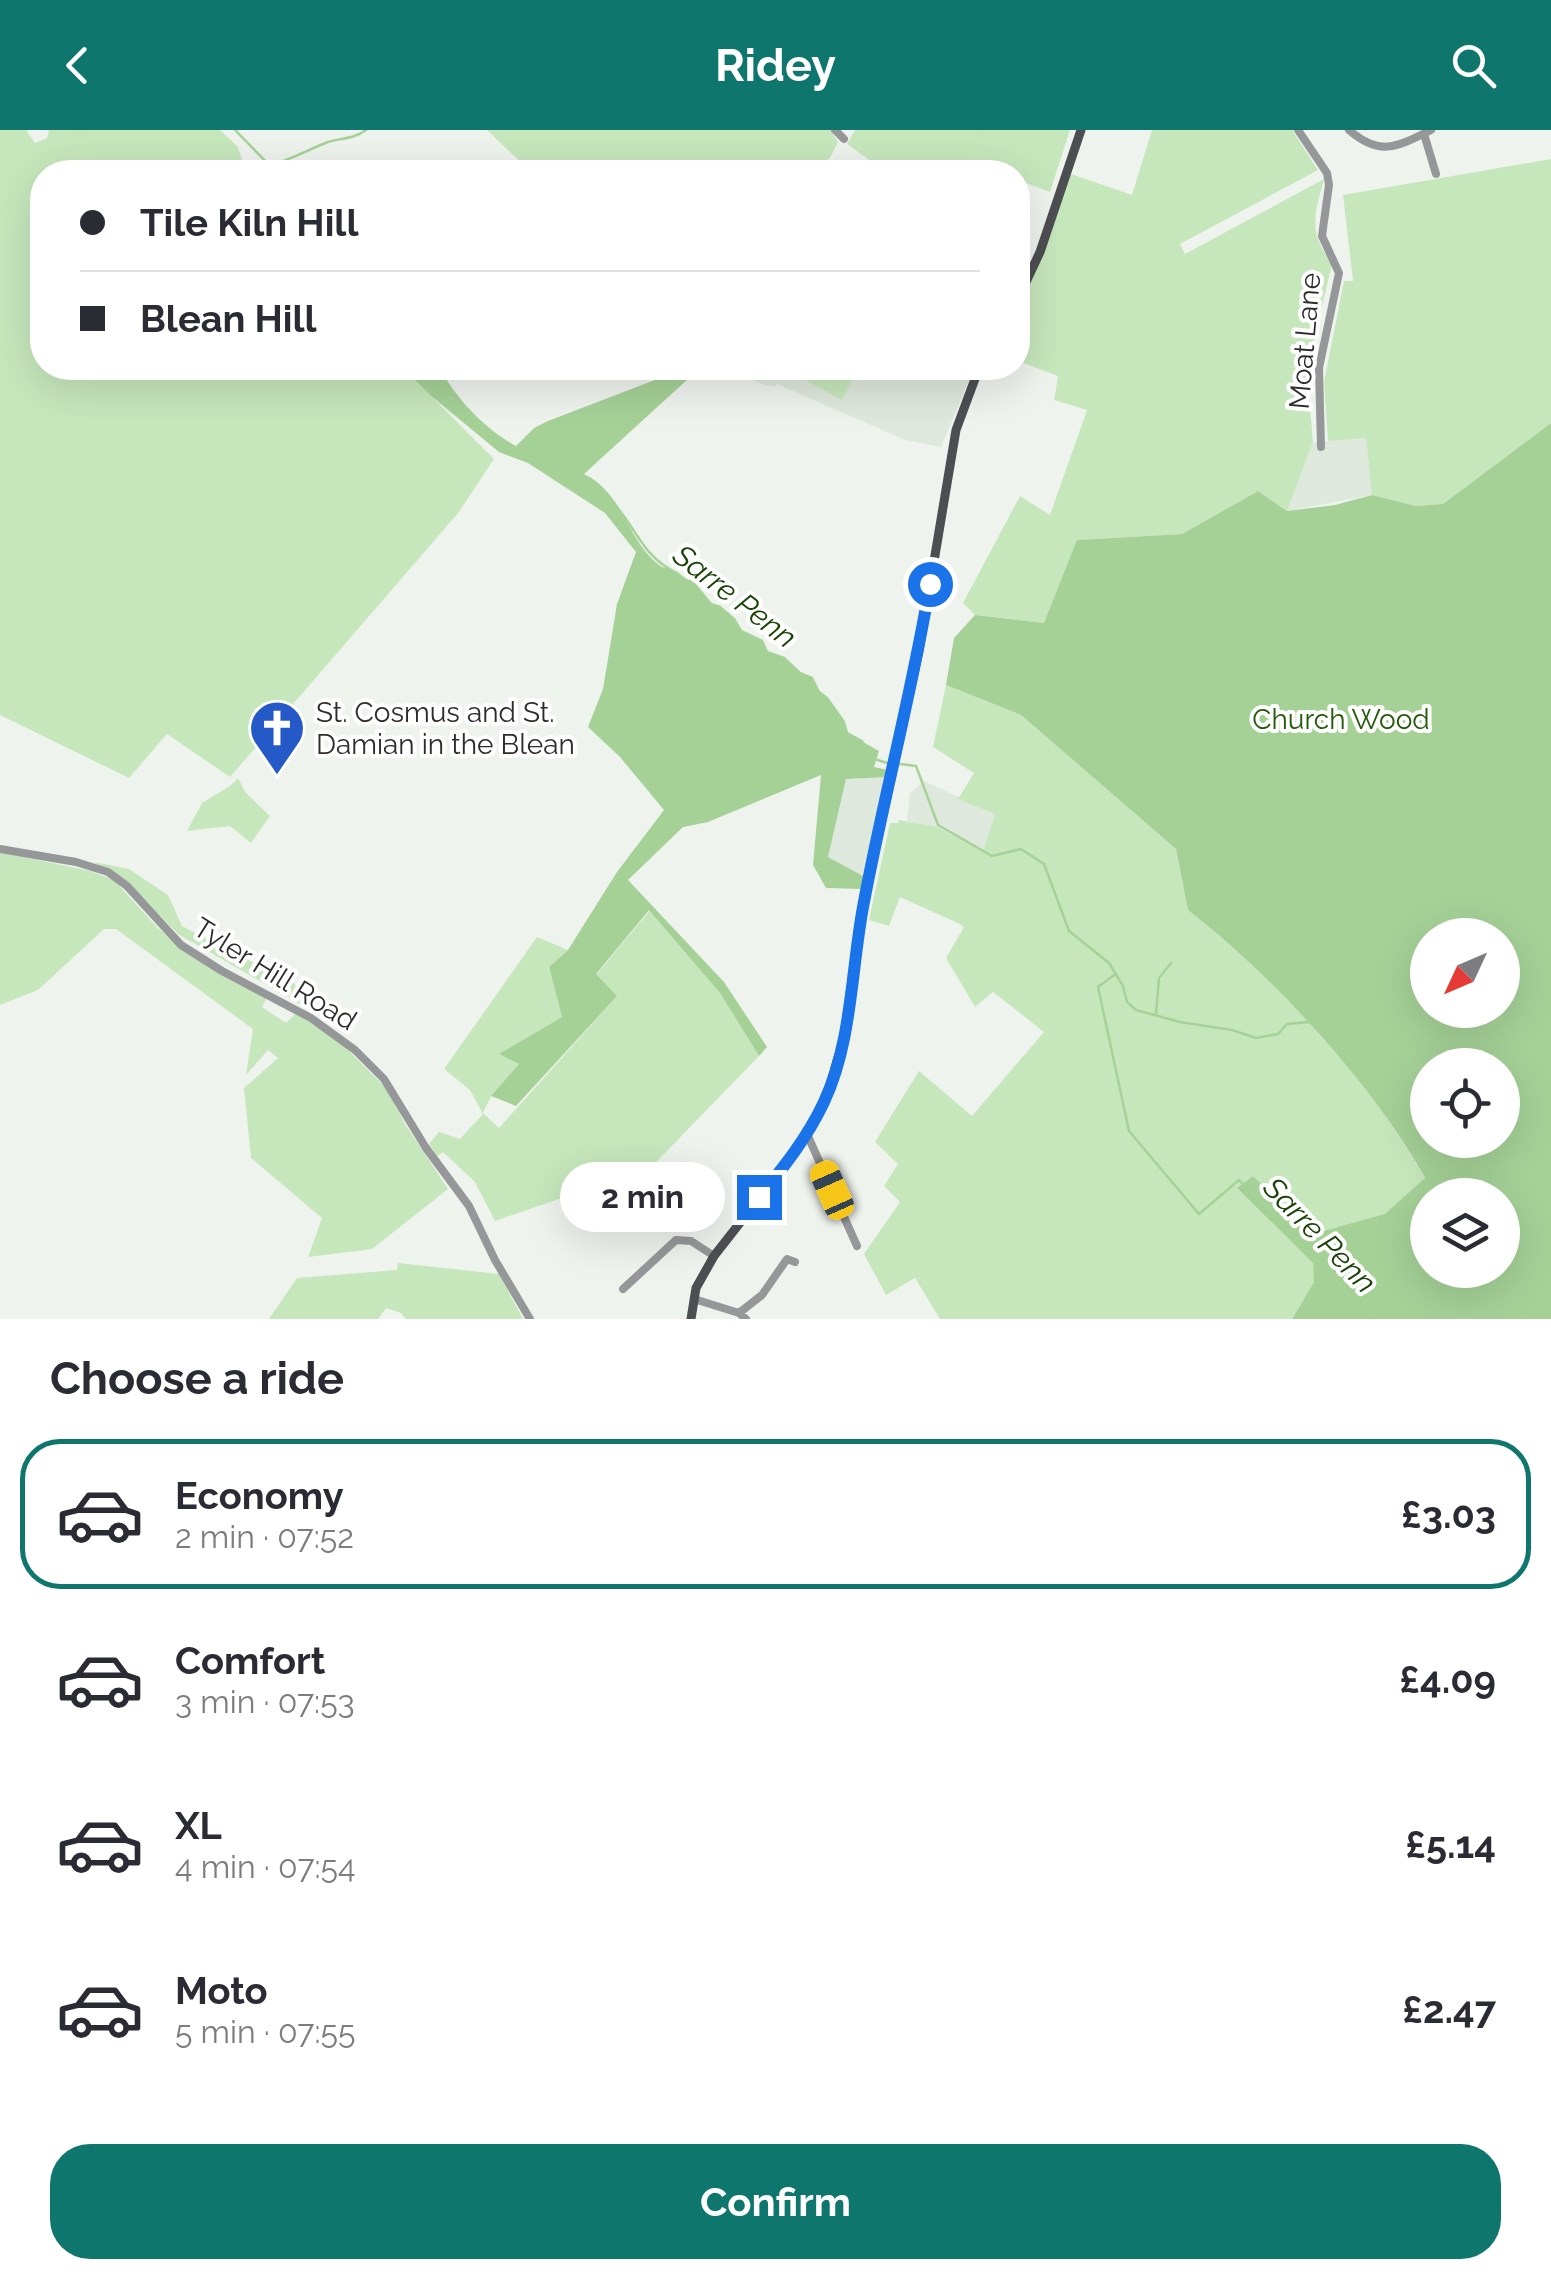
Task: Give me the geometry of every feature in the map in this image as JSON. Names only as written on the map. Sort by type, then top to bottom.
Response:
[{"type":"main road","points":[[1030,273],[1082,130]]},
{"type":"main road","points":[[691,1319],[694,1299],[714,1256],[807,1134],[826,1099],[844,1037],[863,906],[919,651],[952,452],[975,380]]},
{"type":"street","points":[[835,130],[844,138]]},
{"type":"street","name":"Moat Lane","points":[[1298,130],[1327,173],[1322,236],[1338,272],[1320,368],[1322,448]]},
{"type":"street","points":[[1349,130],[1369,146],[1384,148],[1427,132],[1436,174]]},
{"type":"street","name":"Tyler Hill Road","points":[[0,849],[76,862],[108,872],[126,886],[180,946],[311,1018],[354,1050],[384,1079],[426,1148],[469,1206],[530,1319]]},
{"type":"street","points":[[807,1134],[857,1246]]},
{"type":"street","points":[[623,1289],[676,1240],[691,1240],[714,1256]]},
{"type":"street","points":[[694,1299],[742,1316],[787,1259],[796,1262]]},
{"type":"shaded area","points":[[754,380],[969,380],[941,447],[905,440],[777,384]]},
{"type":"shaded area","points":[[1366,438],[1372,495],[1287,511],[1313,442]]},
{"type":"shaded area","points":[[887,777],[863,876],[828,857],[846,779]]},
{"type":"shaded area","points":[[924,781],[995,814],[983,853],[937,828],[907,821],[910,793]]},
{"type":"green space","points":[[0,130],[26,130],[35,143],[47,138],[49,130],[220,130],[237,146],[242,160],[30,160],[30,380],[415,380],[494,459],[459,512],[230,777],[167,734],[129,778],[0,715]]},
{"type":"green space","points":[[487,130],[830,130],[838,142],[828,160],[518,160]]},
{"type":"green space","points":[[855,130],[1070,130],[1050,192],[1030,184],[1030,160],[869,160],[847,144]]},
{"type":"green space","points":[[1152,130],[1292,130],[1318,170],[1180,244],[1185,254],[1324,179],[1315,223],[1319,242],[1332,264],[1307,370],[1313,442],[1287,511],[1258,491],[1182,534],[1078,540],[1044,623],[975,615],[963,603],[1020,496],[1050,515],[1087,410],[1054,400],[1058,376],[1030,366],[1030,280],[1071,174],[1132,195]]},
{"type":"green space","points":[[1551,159],[1551,423],[1443,504],[1416,506],[1372,495],[1366,438],[1328,441],[1324,382],[1344,281],[1353,281],[1343,195]]},
{"type":"green space","points":[[415,380],[447,380],[472,412],[516,446],[534,428],[548,421],[655,380],[687,380],[584,474],[617,504],[648,554],[661,566],[693,582],[711,604],[734,619],[741,631],[762,641],[767,652],[784,658],[799,673],[812,678],[844,722],[847,733],[879,751],[874,767],[888,770],[887,777],[846,779],[828,857],[863,876],[861,889],[826,888],[813,865],[821,775],[708,822],[683,827],[628,880],[724,982],[767,1047],[759,1056],[720,993],[649,910],[596,974],[617,996],[516,1106],[491,1096],[519,1064],[499,1054],[562,1017],[549,967],[568,950],[617,872],[664,810],[620,757],[588,727],[603,689],[617,604],[636,552],[605,513],[528,463],[499,452]]},
{"type":"green space","points":[[805,380],[852,380],[842,400]]},
{"type":"green space","name":"Church Wood","points":[[1551,423],[1551,1319],[1292,1319],[1314,1282],[1313,1263],[1237,1188],[1253,1176],[1313,1234],[1385,1214],[1410,1192],[1410,1288],[1520,1288],[1520,1178],[1425,1178],[1413,1158],[1520,1158],[1520,1048],[1410,1048],[1410,1153],[1378,1105],[1319,1034],[1254,967],[1188,910],[1176,849],[1021,715],[946,685],[954,638],[975,615],[1044,623],[1077,540],[1182,534],[1258,491],[1287,511],[1372,495],[1416,506],[1443,504]]},
{"type":"green space","points":[[946,685],[1021,715],[1176,849],[1188,910],[1255,967],[1319,1034],[1403,1142],[1424,1178],[1410,1178],[1410,1192],[1386,1214],[1313,1235],[1253,1176],[1238,1189],[1314,1263],[1314,1282],[1292,1319],[940,1319],[915,1278],[886,1295],[864,1254],[900,1202],[884,1186],[898,1164],[875,1142],[919,1071],[972,1116],[1044,1032],[993,992],[975,1007],[946,958],[964,927],[960,924],[900,897],[889,926],[869,920],[890,823],[899,820],[937,827],[983,852],[995,814],[958,799],[974,773],[933,747]]},
{"type":"green space","points":[[238,778],[246,793],[270,816],[251,843],[230,826],[187,831],[202,803]]},
{"type":"green space","points":[[0,852],[90,871],[114,880],[157,927],[192,957],[267,998],[262,1007],[286,1023],[296,1013],[342,1044],[389,1091],[405,1124],[448,1189],[372,1249],[308,1257],[322,1218],[251,1158],[244,1088],[278,1058],[268,1050],[246,1075],[253,1029],[116,929],[104,929],[38,990],[0,1005]]},
{"type":"green space","points":[[94,862],[129,869],[168,895],[182,926],[295,984],[300,1004],[178,934],[129,884]]},
{"type":"green space","points":[[650,910],[720,993],[759,1056],[632,1187],[611,1181],[495,1221],[475,1182],[443,1152],[437,1156],[429,1144],[439,1132],[460,1139],[483,1114],[470,1090],[444,1069],[537,937],[568,950],[549,967],[562,1017],[500,1054],[520,1063],[491,1096],[483,1113],[499,1128],[617,996],[596,975]]},
{"type":"green space","points":[[398,1263],[499,1274],[523,1319],[406,1319],[386,1308],[378,1319],[269,1319],[297,1278],[397,1270]]},
{"type":"waterway","name":"Sarre Penn","points":[[235,130],[264,160]]},
{"type":"waterway","points":[[284,160],[366,130]]},
{"type":"waterway","name":"Sarre Penn","points":[[434,380],[448,401],[464,408],[503,447],[539,457],[577,480],[600,503],[616,506],[655,558],[693,582],[711,604],[734,619],[741,631],[762,641],[767,652],[784,658],[812,678],[844,722],[847,733],[862,741],[871,758],[887,763]]},
{"type":"waterway","points":[[900,764],[916,766],[938,825],[992,856],[1021,849],[1044,864],[1069,931],[1109,963],[1123,986],[1127,1002],[1136,1010],[1256,1038],[1278,1034],[1287,1024],[1385,1015],[1397,1003],[1410,1003]]},
{"type":"waterway","points":[[1156,1014],[1159,978],[1171,963]]},
{"type":"waterway","name":"Sarre Penn","points":[[1114,975],[1098,987],[1129,1131],[1199,1214],[1239,1180],[1374,1319]]},
{"type":"waterway","points":[[1520,998],[1532,998],[1551,989]]},
{"type":"place","name":"St. Cosmus and St. Damian in the Blean","points":[[277,777]]},
{"type":"route","points":[[759,1197],[793,1156],[826,1099],[844,1037],[863,906],[930,584]]}]
